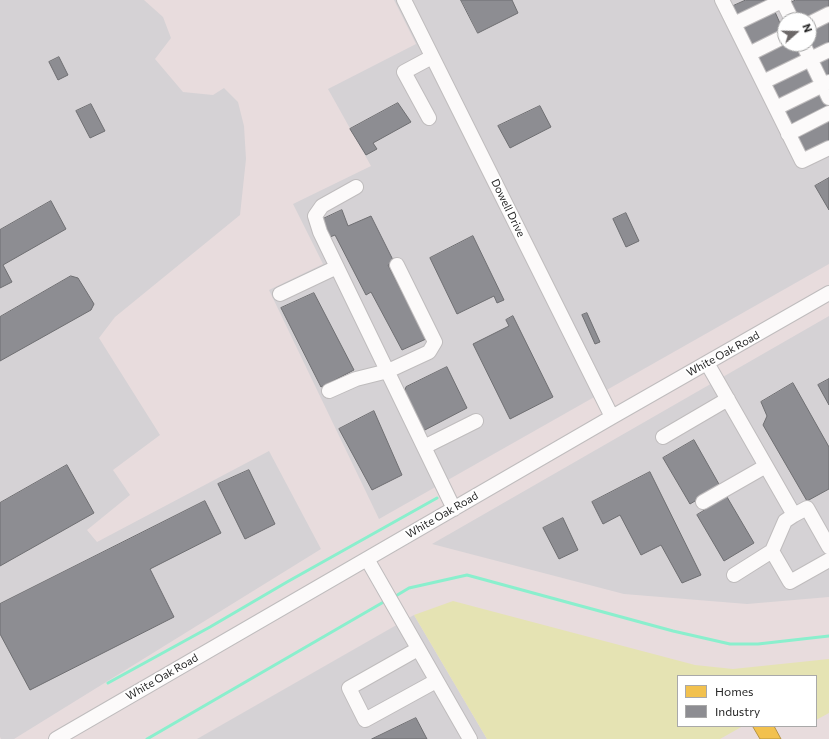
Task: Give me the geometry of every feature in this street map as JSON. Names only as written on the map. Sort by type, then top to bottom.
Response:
[{"type":"street","name":"Dowell Drive","points":[[404,0],[612,417]]},
{"type":"street","points":[[734,24],[783,0],[788,12]]},
{"type":"street","points":[[725,1],[734,24],[802,161],[829,148]]},
{"type":"street","points":[[817,20],[829,14]]},
{"type":"street","points":[[749,54],[777,40]]},
{"type":"street","points":[[763,82],[829,50]]},
{"type":"street","points":[[807,52],[826,83],[829,98]]},
{"type":"street","points":[[429,118],[404,72],[432,57]]},
{"type":"street","points":[[776,108],[826,83]]},
{"type":"street","points":[[788,134],[829,113]]},
{"type":"street","points":[[356,187],[322,206],[315,216],[320,232],[454,509]]},
{"type":"street","points":[[329,391],[356,379],[388,371],[429,352],[435,342],[397,265]]},
{"type":"street","points":[[280,294],[337,267]]},
{"type":"street","name":"White Oak Road","points":[[56,739],[829,293]]},
{"type":"street","points":[[707,363],[794,516]]},
{"type":"street","points":[[663,437],[728,399]]},
{"type":"street","points":[[424,447],[476,421]]},
{"type":"street","points":[[703,502],[766,466]]},
{"type":"street","points":[[734,575],[772,551],[784,521],[806,508],[829,547]]},
{"type":"street","points":[[772,551],[790,582],[829,560]]},
{"type":"street","points":[[367,559],[470,739]]},
{"type":"street","points":[[418,648],[349,688],[364,720],[436,680]]},
{"type":"shaded area","points":[[0,0],[144,0],[163,17],[171,38],[155,59],[183,92],[213,95],[224,88],[238,102],[244,126],[246,159],[240,215],[115,317],[99,338],[160,435],[113,470],[130,495],[87,530],[97,542],[269,451],[321,549],[14,739],[1,739],[0,737]]},
{"type":"shaded area","points":[[394,0],[829,0],[829,264],[379,519],[269,290],[323,264],[293,204],[371,166],[328,89],[416,44]]},
{"type":"shaded area","points":[[829,316],[829,597],[747,604],[624,594],[432,544]]},
{"type":"shaded area","points":[[453,601],[695,665],[733,669],[829,659],[829,713],[817,719],[817,675],[677,675],[677,727],[741,727],[720,739],[487,739],[414,615]]},
{"type":"shaded area","points":[[414,615],[487,739],[197,739]]},
{"type":"building: Homes","points":[[753,727],[775,727],[781,739],[760,739]]},
{"type":"building: Industry","points":[[461,0],[512,0],[518,13],[478,33]]},
{"type":"building: Industry","points":[[746,0],[774,0],[738,20],[731,7]]},
{"type":"building: Industry","points":[[796,0],[829,0],[829,9],[817,14],[817,12],[794,12],[790,3]]},
{"type":"building: Industry","points":[[775,12],[777,16],[777,33],[748,47],[739,28]]},
{"type":"building: Industry","points":[[829,22],[829,46],[817,51],[817,28]]},
{"type":"building: Industry","points":[[777,49],[777,52],[801,52],[804,58],[766,76],[757,58]]},
{"type":"building: Industry","points":[[829,56],[829,78],[827,79],[819,60]]},
{"type":"building: Industry","points":[[59,57],[68,75],[58,80],[49,62]]},
{"type":"building: Industry","points":[[808,66],[817,85],[779,102],[771,84]]},
{"type":"building: Industry","points":[[821,91],[829,107],[792,128],[783,109]]},
{"type":"building: Industry","points":[[398,103],[411,122],[373,143],[377,149],[366,155],[350,129]]},
{"type":"building: Industry","points":[[91,104],[105,131],[90,138],[76,111]]},
{"type":"building: Industry","points":[[540,106],[551,127],[510,148],[498,126]]},
{"type":"building: Industry","points":[[829,120],[829,142],[804,154],[796,136]]},
{"type":"building: Industry","points":[[829,178],[829,210],[815,186]]},
{"type":"building: Industry","points":[[51,201],[66,229],[3,265],[12,282],[0,288],[0,230]]},
{"type":"building: Industry","points":[[342,210],[348,226],[371,216],[394,262],[388,265],[426,339],[402,350],[371,292],[366,295],[335,235],[330,237],[323,219]]},
{"type":"building: Industry","points":[[626,213],[639,241],[626,247],[613,219]]},
{"type":"building: Industry","points":[[473,236],[504,300],[497,303],[494,296],[457,314],[430,258]]},
{"type":"building: Industry","points":[[71,276],[78,278],[94,304],[91,310],[0,361],[0,317]]},
{"type":"building: Industry","points":[[314,293],[354,370],[321,387],[281,308]]},
{"type":"building: Industry","points":[[587,313],[600,342],[595,344],[582,315]]},
{"type":"building: Industry","points":[[513,316],[553,397],[510,419],[473,344],[509,326],[506,320]]},
{"type":"building: Industry","points":[[447,367],[467,408],[421,432],[403,396],[406,387]]},
{"type":"building: Industry","points":[[829,379],[829,405],[818,385]]},
{"type":"building: Industry","points":[[793,383],[829,447],[829,489],[807,501],[763,425],[767,416],[761,402]]},
{"type":"building: Industry","points":[[374,411],[402,475],[372,490],[339,429]]},
{"type":"building: Industry","points":[[694,440],[720,486],[690,504],[663,458]]},
{"type":"building: Industry","points":[[67,465],[94,513],[0,566],[0,503]]},
{"type":"building: Industry","points":[[249,470],[275,524],[245,539],[218,484]]},
{"type":"building: Industry","points":[[650,472],[701,575],[682,583],[661,545],[641,555],[620,515],[603,524],[592,502]]},
{"type":"building: Industry","points":[[727,497],[754,543],[724,561],[697,515]]},
{"type":"building: Industry","points":[[205,501],[221,533],[150,569],[174,617],[30,690],[0,634],[0,604]]},
{"type":"building: Industry","points":[[563,518],[578,550],[559,559],[543,528]]},
{"type":"building: Industry","points":[[416,718],[427,739],[372,739]]},
{"type":"waterway","points":[[108,683],[437,498]]},
{"type":"waterway","points":[[394,597],[409,588],[467,575],[673,631],[730,644],[758,644],[829,636]]},
{"type":"waterway","points":[[147,739],[387,600]]}]
